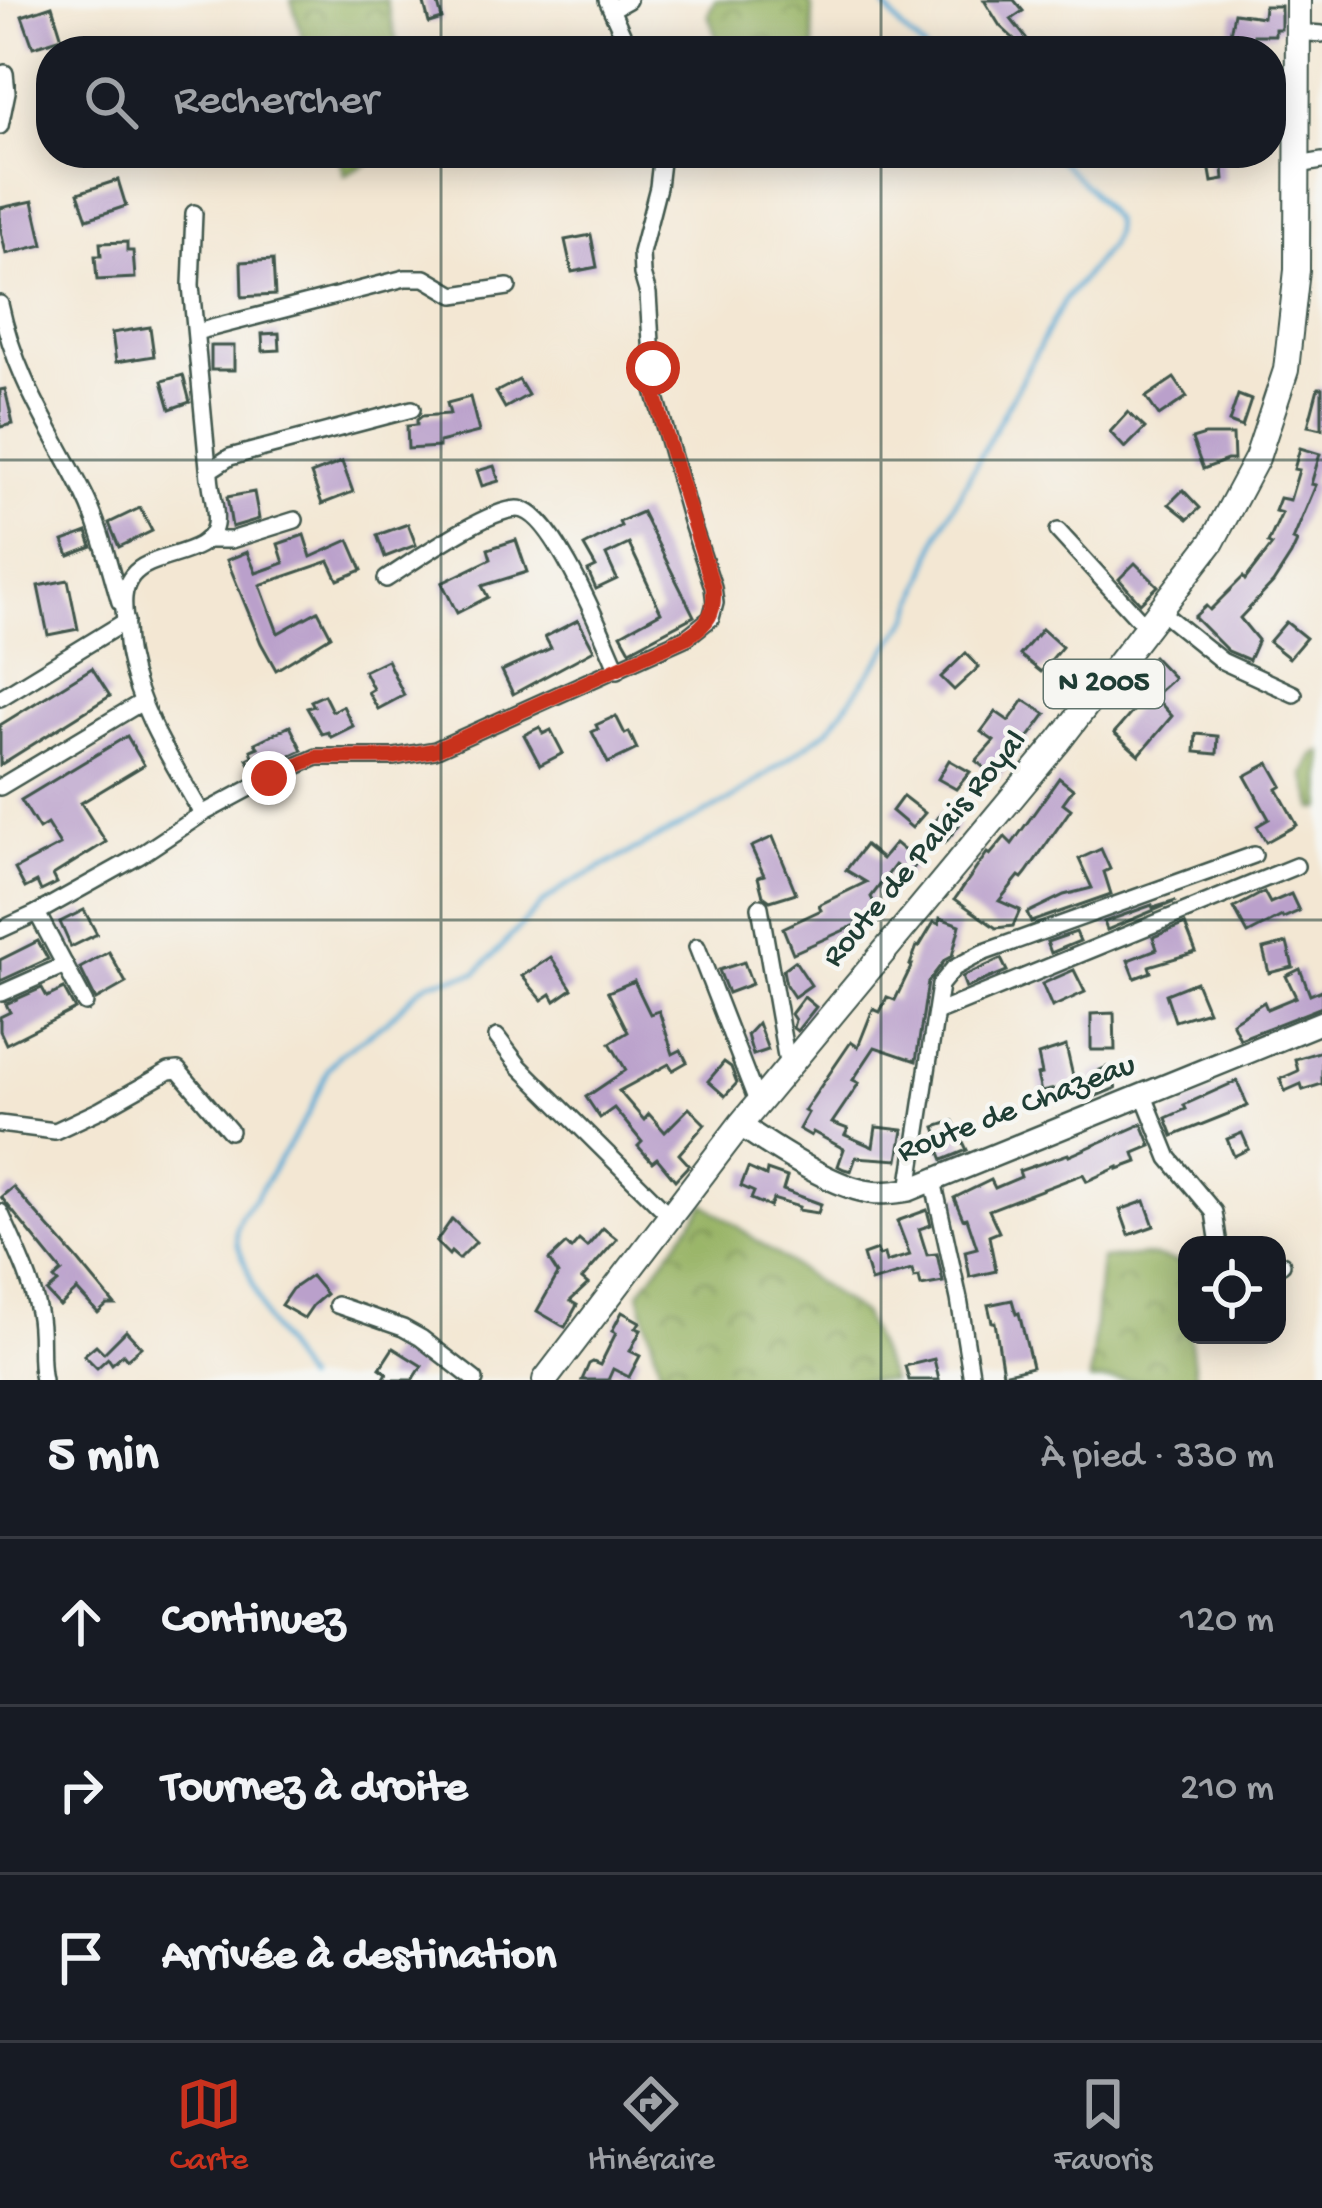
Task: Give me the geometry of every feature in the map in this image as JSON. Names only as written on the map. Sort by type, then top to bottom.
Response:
[{"type":"main road","name":"Route de Palais Royal","points":[[1286,85],[1309,33],[1298,0]]},
{"type":"main road","name":"Route de Palais Royal","points":[[740,1125],[1045,758],[1154,619],[1212,542],[1257,458],[1286,370],[1310,163],[1286,95]]},
{"type":"main road","name":"Route de Chazeau","points":[[740,1125],[856,1189],[909,1190],[1322,1022]]},
{"type":"main road","name":"N 2005","points":[[545,1380],[740,1125]]},
{"type":"street","points":[[623,36],[610,5],[628,0]]},
{"type":"street","points":[[0,126],[8,92],[5,73]]},
{"type":"street","points":[[0,930],[139,856],[202,814],[269,778],[317,757],[394,757],[435,750],[618,670],[701,628],[711,618],[713,587],[654,390],[641,253],[660,168]]},
{"type":"street","points":[[194,213],[191,285],[215,525],[197,547],[146,564],[132,576],[124,593],[124,616],[142,702],[202,814]]},
{"type":"street","points":[[196,332],[405,278],[425,278],[454,295],[508,287]]},
{"type":"street","points":[[0,304],[11,348],[34,404],[94,518],[124,616]]},
{"type":"street","points":[[209,481],[210,470],[230,458],[412,409]]},
{"type":"street","points":[[386,579],[494,517],[517,509],[529,512],[542,522],[577,579],[618,670]]},
{"type":"street","points":[[206,541],[231,540],[295,520]]},
{"type":"street","points":[[1058,531],[1154,619],[1222,661],[1294,694]]},
{"type":"street","points":[[0,698],[124,616]]},
{"type":"street","points":[[0,787],[142,702]]},
{"type":"street","points":[[909,1190],[940,985],[954,968],[982,953],[1254,855]]},
{"type":"street","points":[[936,1013],[1296,866]]},
{"type":"street","points":[[760,907],[788,1068]]},
{"type":"street","points":[[37,913],[85,1004]]},
{"type":"street","points":[[697,947],[758,1104]]},
{"type":"street","points":[[2,993],[65,965]]},
{"type":"street","points":[[497,1036],[519,1066],[671,1217]]},
{"type":"street","points":[[0,1124],[55,1131],[169,1072],[180,1071],[230,1131]]},
{"type":"street","points":[[1144,1096],[1169,1158],[1214,1212],[1218,1236]]},
{"type":"street","points":[[934,1180],[971,1380]]},
{"type":"street","points":[[0,1212],[38,1314],[43,1380]]},
{"type":"street","points":[[338,1305],[403,1328],[475,1380]]},
{"type":"green space","points":[[291,0],[386,0],[395,36],[302,36]]},
{"type":"green space","points":[[715,0],[808,0],[813,36],[716,36],[708,14]]},
{"type":"green space","points":[[1322,752],[1322,809],[1315,809],[1305,775],[1314,755]]},
{"type":"green space","points":[[705,1204],[863,1315],[891,1380],[663,1380],[639,1293]]},
{"type":"green space","points":[[1147,1255],[1178,1262],[1178,1344],[1191,1344],[1196,1380],[1090,1380],[1101,1259]]},
{"type":"building","points":[[423,0],[437,0],[442,19],[429,23]]},
{"type":"building","points":[[984,0],[1014,0],[1023,11],[1011,19],[1024,36],[1011,36]]},
{"type":"building","points":[[52,6],[61,36],[36,36],[33,47],[22,16]]},
{"type":"building","points":[[1264,6],[1281,6],[1281,29],[1275,29],[1275,35],[1230,36],[1234,13],[1263,17]]},
{"type":"building","points":[[1210,168],[1223,168],[1224,180],[1212,182]]},
{"type":"building","points":[[118,180],[126,206],[87,219],[78,193]]},
{"type":"building","points":[[33,201],[43,245],[6,254],[0,208]]},
{"type":"building","points":[[591,235],[597,267],[572,272],[565,240]]},
{"type":"building","points":[[127,242],[127,251],[133,251],[135,278],[97,280],[95,256],[101,256],[100,243]]},
{"type":"building","points":[[273,260],[275,295],[242,297],[241,262]]},
{"type":"building","points":[[150,327],[154,356],[116,362],[112,333]]},
{"type":"building","points":[[279,333],[280,350],[263,351],[262,334]]},
{"type":"building","points":[[211,346],[234,346],[234,370],[211,370]]},
{"type":"building","points":[[183,375],[190,402],[170,409],[162,381]]},
{"type":"building","points":[[1174,378],[1187,397],[1159,416],[1146,397]]},
{"type":"building","points":[[519,380],[528,395],[505,408],[496,392]]},
{"type":"building","points":[[1318,388],[1322,388],[1322,429],[1308,426]]},
{"type":"building","points":[[5,389],[13,424],[0,427],[0,390]]},
{"type":"building","points":[[1238,395],[1251,400],[1242,427],[1229,422]]},
{"type":"building","points":[[470,397],[479,432],[439,442],[439,447],[408,449],[407,426],[417,425],[422,416],[450,414],[447,403]]},
{"type":"building","points":[[1128,412],[1145,428],[1125,448],[1110,432]]},
{"type":"building","points":[[1233,435],[1234,460],[1203,469],[1192,439]]},
{"type":"building","points":[[1300,448],[1320,454],[1311,484],[1316,485],[1291,555],[1273,583],[1240,618],[1258,640],[1249,660],[1228,651],[1194,617],[1206,606],[1210,610],[1243,577],[1245,580],[1272,545],[1268,543],[1282,513],[1275,511],[1280,498],[1290,500]]},
{"type":"building","points":[[342,462],[353,492],[322,504],[311,474]]},
{"type":"building","points":[[494,466],[499,481],[482,486],[477,471]]},
{"type":"building","points":[[1183,490],[1200,508],[1188,519],[1169,504]]},
{"type":"building","points":[[254,492],[259,519],[232,527],[227,497]]},
{"type":"building","points":[[140,508],[152,531],[119,547],[109,523]]},
{"type":"building","points":[[642,512],[694,616],[630,650],[621,634],[661,612],[629,544],[606,555],[617,579],[596,589],[588,571],[596,567],[584,546]]},
{"type":"building","points":[[408,524],[416,545],[385,557],[377,535]]},
{"type":"building","points":[[87,532],[92,547],[69,556],[63,541]]},
{"type":"building","points":[[304,535],[311,557],[349,540],[362,570],[338,580],[329,561],[260,585],[278,633],[318,611],[331,636],[276,670],[227,560],[247,552],[256,573],[284,563],[278,544]]},
{"type":"building","points":[[516,540],[527,572],[482,586],[488,597],[457,613],[442,583],[491,559],[488,549]]},
{"type":"building","points":[[1135,563],[1158,586],[1140,603],[1119,579]]},
{"type":"building","points":[[68,580],[78,629],[48,635],[38,586]]},
{"type":"building","points":[[578,620],[594,650],[513,694],[502,671],[551,648],[545,637]]},
{"type":"building","points":[[1286,622],[1306,638],[1289,658],[1269,642]]},
{"type":"building","points":[[1042,629],[1062,647],[1041,672],[1020,655]]},
{"type":"building","points":[[966,653],[979,667],[954,690],[941,677]]},
{"type":"building","points":[[1153,656],[1174,678],[1154,696],[1172,716],[1139,755],[1114,733],[1148,694],[1144,690],[1152,682],[1140,668]]},
{"type":"building","points":[[387,660],[404,695],[378,709],[364,671]]},
{"type":"building","points":[[92,668],[110,696],[0,765],[0,725]]},
{"type":"building","points":[[324,695],[332,711],[343,706],[353,726],[331,737],[328,732],[322,734],[307,708]]},
{"type":"building","points":[[1024,700],[1046,714],[998,779],[976,761],[994,741],[981,732],[996,712],[1009,721]]},
{"type":"building","points":[[616,716],[637,749],[608,763],[592,732],[598,729],[596,725]]},
{"type":"building","points":[[290,726],[302,750],[255,772],[247,759],[258,747],[255,743]]},
{"type":"building","points":[[540,727],[543,734],[551,730],[563,753],[540,765],[524,735]]},
{"type":"building","points":[[1196,734],[1218,736],[1217,754],[1195,752]]},
{"type":"building","points":[[127,736],[144,765],[81,803],[106,842],[53,875],[57,883],[41,891],[37,882],[25,888],[15,869],[60,845],[47,824],[39,829],[21,800]]},
{"type":"building","points":[[949,760],[970,772],[956,789],[938,779]]},
{"type":"building","points":[[1269,763],[1297,825],[1266,842],[1257,826],[1269,819],[1245,776]]},
{"type":"building","points":[[1059,778],[1073,789],[1063,803],[1071,809],[1026,873],[999,901],[1020,910],[1013,926],[996,928],[955,899],[987,853],[1005,837],[1012,844]]},
{"type":"building","points":[[903,796],[925,813],[912,828],[892,811]]},
{"type":"building","points":[[942,812],[959,825],[945,843],[928,829]]},
{"type":"building","points":[[773,837],[796,893],[770,901],[763,896],[758,877],[764,875],[751,847]]},
{"type":"building","points":[[895,843],[918,862],[908,875],[895,865],[871,897],[880,914],[793,953],[783,928],[866,882],[846,870],[865,845],[882,859]]},
{"type":"building","points":[[1101,849],[1110,869],[1104,872],[1111,894],[1031,922],[1027,913],[1092,888],[1079,859]]},
{"type":"building","points":[[1264,892],[1270,903],[1291,894],[1299,911],[1248,934],[1234,908]]},
{"type":"building","points":[[1176,901],[1107,930],[1104,922],[1152,905]]},
{"type":"building","points":[[84,910],[97,934],[71,947],[60,922]]},
{"type":"building","points":[[940,918],[960,925],[952,956],[928,982],[916,1061],[875,1047],[853,1080],[859,1083],[832,1123],[848,1129],[845,1135],[873,1147],[876,1127],[903,1130],[898,1160],[856,1157],[851,1171],[844,1169],[838,1166],[844,1149],[799,1129],[808,1113],[804,1111],[851,1042],[858,1047],[873,1009],[880,1012],[887,997],[895,1000],[917,946]]},
{"type":"building","points":[[1185,924],[1196,952],[1149,966],[1151,972],[1135,978],[1128,960],[1157,949],[1153,937]]},
{"type":"building","points":[[1076,932],[1080,941],[1051,953],[1047,942]]},
{"type":"building","points":[[38,941],[48,959],[0,981],[0,960]]},
{"type":"building","points":[[1287,943],[1293,967],[1269,973],[1263,949]]},
{"type":"building","points":[[109,952],[126,983],[96,1000],[80,968]]},
{"type":"building","points":[[551,957],[572,989],[555,1001],[551,994],[542,1000],[522,976]]},
{"type":"building","points":[[1001,959],[1007,971],[966,988],[962,977]]},
{"type":"building","points":[[795,961],[811,985],[794,997],[783,970]]},
{"type":"building","points":[[744,962],[752,984],[728,993],[719,970]]},
{"type":"building","points":[[1300,969],[1310,995],[1322,990],[1322,1007],[1240,1039],[1232,1022],[1264,1002],[1267,1009],[1296,997],[1286,976]]},
{"type":"building","points":[[1074,970],[1085,992],[1052,1007],[1042,984]]},
{"type":"building","points":[[634,981],[650,1014],[659,1011],[673,1054],[681,1050],[687,1062],[673,1070],[669,1064],[619,1091],[644,1120],[649,1114],[665,1132],[689,1108],[705,1124],[679,1154],[689,1165],[675,1180],[657,1158],[652,1162],[638,1146],[642,1142],[614,1108],[600,1118],[586,1097],[626,1070],[610,1043],[628,1032],[608,992]]},
{"type":"building","points":[[1196,982],[1208,1011],[1175,1021],[1166,994]]},
{"type":"building","points":[[42,988],[47,997],[64,989],[75,1009],[6,1044],[0,1017],[10,1012],[6,1004]]},
{"type":"building","points":[[804,997],[816,1007],[797,1031],[791,1014]]},
{"type":"building","points":[[1114,1013],[1115,1050],[1091,1050],[1091,1014]]},
{"type":"building","points":[[758,1023],[768,1050],[753,1055],[747,1035]]},
{"type":"building","points":[[1066,1046],[1075,1085],[1041,1092],[1038,1055]]},
{"type":"building","points":[[1322,1051],[1322,1084],[1303,1090],[1301,1084],[1285,1091],[1280,1079],[1298,1071],[1295,1059]]},
{"type":"building","points":[[724,1062],[737,1083],[725,1096],[708,1081]]},
{"type":"building","points":[[1107,1067],[1116,1088],[1094,1097],[1091,1074]]},
{"type":"building","points":[[1237,1081],[1248,1106],[1173,1136],[1166,1118]]},
{"type":"building","points":[[953,1121],[967,1150],[943,1160],[935,1127]]},
{"type":"building","points":[[1142,1124],[1151,1146],[1134,1153],[1137,1162],[1087,1181],[1083,1174],[989,1210],[999,1232],[989,1236],[996,1271],[970,1277],[965,1251],[977,1248],[954,1198],[991,1180],[995,1188],[1021,1177],[1019,1171],[1069,1156]]},
{"type":"building","points":[[1242,1133],[1249,1149],[1234,1156],[1227,1139]]},
{"type":"building","points":[[748,1168],[766,1176],[767,1170],[787,1177],[783,1190],[821,1204],[818,1213],[773,1199],[770,1207],[751,1199],[754,1192],[741,1186]]},
{"type":"building","points":[[13,1187],[115,1305],[98,1313],[77,1290],[60,1306],[47,1292],[62,1272],[1,1197]]},
{"type":"building","points":[[1145,1201],[1154,1226],[1129,1235],[1120,1210]]},
{"type":"building","points":[[927,1210],[931,1225],[919,1229],[927,1255],[937,1254],[943,1282],[921,1286],[912,1270],[871,1282],[863,1255],[877,1250],[886,1262],[910,1255],[897,1221]]},
{"type":"building","points":[[452,1219],[476,1242],[459,1259],[436,1242]]},
{"type":"building","points":[[603,1228],[617,1239],[582,1279],[588,1284],[570,1301],[577,1305],[565,1327],[537,1311],[558,1274],[549,1260],[566,1244],[571,1249],[579,1240],[587,1247]]},
{"type":"building","points":[[311,1276],[326,1294],[304,1318],[281,1305],[292,1289]]},
{"type":"building","points":[[1012,1300],[1032,1367],[1003,1374],[988,1305]]},
{"type":"building","points":[[622,1312],[640,1322],[636,1328],[641,1330],[630,1351],[640,1356],[629,1377],[613,1369],[608,1380],[582,1380],[589,1364],[600,1365]]},
{"type":"building","points":[[126,1331],[141,1347],[127,1359],[123,1354],[112,1364],[108,1358],[97,1368],[84,1355],[96,1345],[104,1353]]},
{"type":"building","points":[[393,1348],[422,1366],[413,1380],[383,1380],[387,1373],[380,1368]]},
{"type":"building","points":[[934,1359],[939,1380],[909,1380],[905,1366]]},
{"type":"waterway","points":[[880,0],[910,36]]},
{"type":"waterway","points":[[304,1380],[267,1321],[236,1229],[309,1113],[328,1069],[420,988],[476,973],[564,887],[734,798],[829,729],[911,616],[940,531],[1064,301],[1109,246],[1113,219],[1067,168]]},
{"type":"route","points":[[269,778],[317,757],[394,757],[435,750],[687,637],[711,618],[713,587],[663,425],[653,368]]}]
